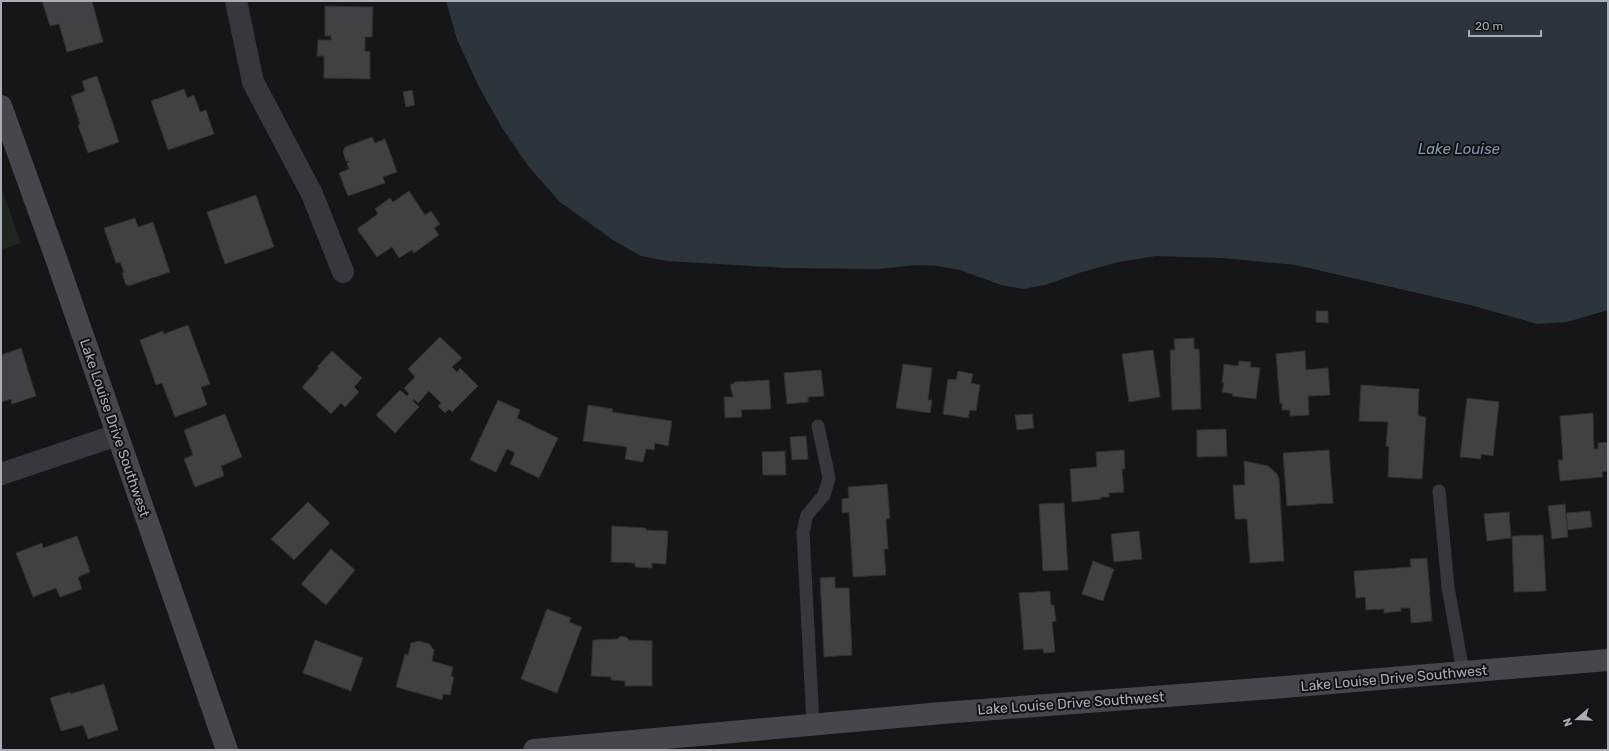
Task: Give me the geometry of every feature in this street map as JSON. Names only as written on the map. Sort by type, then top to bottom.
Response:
[{"type":"street","points":[[236,1],[253,82],[312,194],[343,272]]},
{"type":"street","name":"Lake Louise Drive Southwest","points":[[1,106],[227,750]]},
{"type":"street","points":[[1,474],[117,435]]},
{"type":"street","name":"Lake Louise Drive Southwest","points":[[538,750],[942,713],[1272,688],[1608,660]]},
{"type":"lane","points":[[813,724],[803,532],[807,515],[824,495],[829,478],[818,426]]},
{"type":"lane","points":[[1439,491],[1448,587],[1463,672]]},
{"type":"shaded area","points":[[1,187],[21,243],[1,250]]},
{"type":"water","name":"Lake Louise","points":[[446,1],[1608,1],[1608,310],[1567,322],[1537,324],[1474,306],[1296,265],[1222,258],[1156,256],[1119,262],[1082,272],[1045,285],[1023,289],[1001,285],[960,270],[938,266],[916,265],[878,269],[787,268],[667,261],[641,256],[613,240],[560,202],[529,167],[502,128],[479,87],[457,39]]},
{"type":"building","points":[[42,1],[92,1],[103,42],[67,52],[59,24],[50,26]]},
{"type":"building","points":[[325,6],[373,7],[372,37],[365,37],[365,51],[370,52],[370,79],[324,78],[324,56],[317,56],[318,40],[331,40],[331,36],[325,36]]},
{"type":"building","points":[[97,76],[119,142],[88,153],[78,125],[80,124],[71,96],[85,91],[82,81]]},
{"type":"building","points":[[184,89],[187,98],[194,95],[200,112],[206,110],[214,134],[168,150],[151,101]]},
{"type":"building","points":[[412,90],[415,105],[406,107],[403,92]]},
{"type":"building","points":[[372,137],[375,143],[385,139],[397,172],[383,177],[385,183],[348,196],[339,173],[349,169],[347,163],[350,162],[346,161],[343,152],[345,147]]},
{"type":"building","points":[[409,191],[425,215],[431,211],[440,224],[434,228],[439,235],[414,253],[412,250],[399,258],[392,247],[377,257],[357,229],[378,214],[375,209],[390,198],[393,202]]},
{"type":"building","points":[[256,195],[274,247],[225,264],[207,212]]},
{"type":"building","points":[[135,218],[138,227],[153,222],[170,272],[128,286],[128,284],[126,285],[122,273],[124,272],[120,262],[116,263],[104,228]]},
{"type":"building","points":[[1316,311],[1328,311],[1328,323],[1316,322]]},
{"type":"building","points":[[188,325],[210,384],[201,387],[207,405],[175,417],[162,383],[156,385],[140,340],[163,331],[164,334]]},
{"type":"building","points":[[440,337],[462,358],[452,367],[457,372],[460,368],[478,386],[452,412],[449,409],[445,413],[438,406],[441,403],[429,391],[418,403],[414,399],[413,401],[419,407],[395,433],[376,415],[400,390],[407,396],[409,394],[404,388],[415,377],[408,369]]},
{"type":"building","points":[[1194,338],[1194,349],[1199,349],[1201,409],[1172,410],[1170,350],[1175,350],[1174,339]]},
{"type":"building","points":[[21,348],[36,396],[12,404],[11,399],[1,402],[1,355]]},
{"type":"building","points":[[1153,350],[1160,397],[1129,402],[1122,354]]},
{"type":"building","points":[[332,351],[362,378],[354,387],[359,392],[345,407],[341,403],[331,414],[302,387],[319,368],[317,367]]},
{"type":"building","points":[[1305,351],[1306,370],[1328,368],[1330,395],[1308,396],[1309,415],[1290,416],[1290,410],[1282,410],[1282,403],[1280,404],[1276,354]]},
{"type":"building","points":[[1239,361],[1251,362],[1250,367],[1260,368],[1256,399],[1232,396],[1233,394],[1222,392],[1224,383],[1222,383],[1224,364],[1238,366]]},
{"type":"building","points":[[903,364],[932,368],[928,400],[932,400],[930,413],[896,408]]},
{"type":"building","points":[[821,370],[824,396],[808,397],[808,402],[787,404],[784,373]]},
{"type":"building","points":[[958,371],[973,374],[971,383],[980,385],[976,411],[970,410],[968,418],[943,414],[948,379],[956,380]]},
{"type":"building","points":[[769,380],[771,409],[741,410],[742,417],[725,418],[724,397],[733,397],[730,384],[734,384],[734,382]]},
{"type":"building","points":[[1361,385],[1419,389],[1418,414],[1419,416],[1426,417],[1422,479],[1388,477],[1389,447],[1386,446],[1388,422],[1359,421]]},
{"type":"building","points":[[1467,398],[1499,402],[1493,456],[1481,454],[1481,459],[1460,457]]},
{"type":"building","points":[[498,400],[520,410],[517,418],[558,438],[539,478],[510,464],[515,453],[507,449],[496,472],[470,460]]},
{"type":"building","points":[[588,405],[613,409],[612,412],[672,421],[668,446],[655,443],[654,450],[646,449],[643,462],[625,459],[627,447],[583,441]]},
{"type":"building","points":[[1593,413],[1594,449],[1598,449],[1598,443],[1608,442],[1607,471],[1602,472],[1603,477],[1560,481],[1558,460],[1563,460],[1560,416]]},
{"type":"building","points":[[225,414],[242,457],[221,466],[224,476],[195,487],[184,459],[193,455],[184,430]]},
{"type":"building","points":[[1032,414],[1034,428],[1017,430],[1015,415]]},
{"type":"building","points":[[1226,429],[1227,456],[1197,457],[1197,430]]},
{"type":"building","points":[[806,436],[808,459],[792,460],[790,437]]},
{"type":"building","points":[[1124,450],[1125,469],[1122,469],[1124,492],[1109,493],[1109,497],[1101,497],[1101,499],[1072,502],[1070,469],[1097,467],[1096,452]]},
{"type":"building","points":[[1329,450],[1333,503],[1287,506],[1283,453]]},
{"type":"building","points":[[785,451],[786,475],[763,475],[762,452]]},
{"type":"building","points":[[1244,461],[1268,466],[1277,474],[1279,479],[1284,561],[1250,563],[1247,519],[1235,519],[1233,485],[1245,485]]},
{"type":"building","points":[[887,484],[890,518],[886,519],[888,549],[884,549],[886,575],[853,577],[849,512],[842,513],[842,499],[849,498],[848,487]]},
{"type":"building","points":[[308,502],[330,523],[294,560],[271,539]]},
{"type":"building","points":[[1064,503],[1068,570],[1043,571],[1039,504]]},
{"type":"building","points":[[1565,504],[1568,537],[1552,539],[1548,506]]},
{"type":"building","points":[[1590,511],[1592,527],[1568,530],[1566,513]]},
{"type":"building","points":[[1509,512],[1511,538],[1487,541],[1484,514]]},
{"type":"building","points":[[612,526],[668,531],[666,564],[652,563],[652,568],[635,567],[635,563],[611,562]]},
{"type":"building","points":[[1139,531],[1142,559],[1114,562],[1111,534]]},
{"type":"building","points":[[1543,535],[1546,591],[1514,592],[1512,536]]},
{"type":"building","points":[[77,536],[90,572],[78,577],[82,589],[60,597],[56,588],[33,597],[16,553],[42,543],[43,548]]},
{"type":"building","points":[[331,549],[355,570],[326,605],[301,584]]},
{"type":"building","points":[[1427,558],[1432,621],[1411,623],[1410,608],[1401,608],[1401,611],[1384,613],[1384,609],[1366,610],[1365,597],[1356,598],[1354,571],[1411,567],[1410,559]]},
{"type":"building","points":[[1093,561],[1114,569],[1103,601],[1082,594]]},
{"type":"building","points":[[835,577],[835,588],[849,588],[852,655],[824,657],[820,578]]},
{"type":"building","points":[[1050,591],[1051,605],[1054,605],[1056,621],[1052,622],[1055,652],[1044,653],[1043,649],[1024,650],[1019,593]]},
{"type":"building","points":[[547,609],[571,618],[569,622],[582,627],[557,693],[521,679]]},
{"type":"building","points":[[621,636],[626,637],[629,640],[652,641],[652,686],[625,686],[625,681],[611,680],[611,677],[591,676],[593,640],[617,639]]},
{"type":"building","points":[[315,640],[363,658],[351,691],[303,673]]},
{"type":"building","points":[[419,641],[429,644],[434,650],[432,661],[453,667],[451,676],[454,677],[450,695],[443,694],[442,700],[396,687],[405,654],[408,655],[411,643]]},
{"type":"building","points":[[104,684],[118,730],[88,739],[83,725],[61,731],[50,698]]}]
